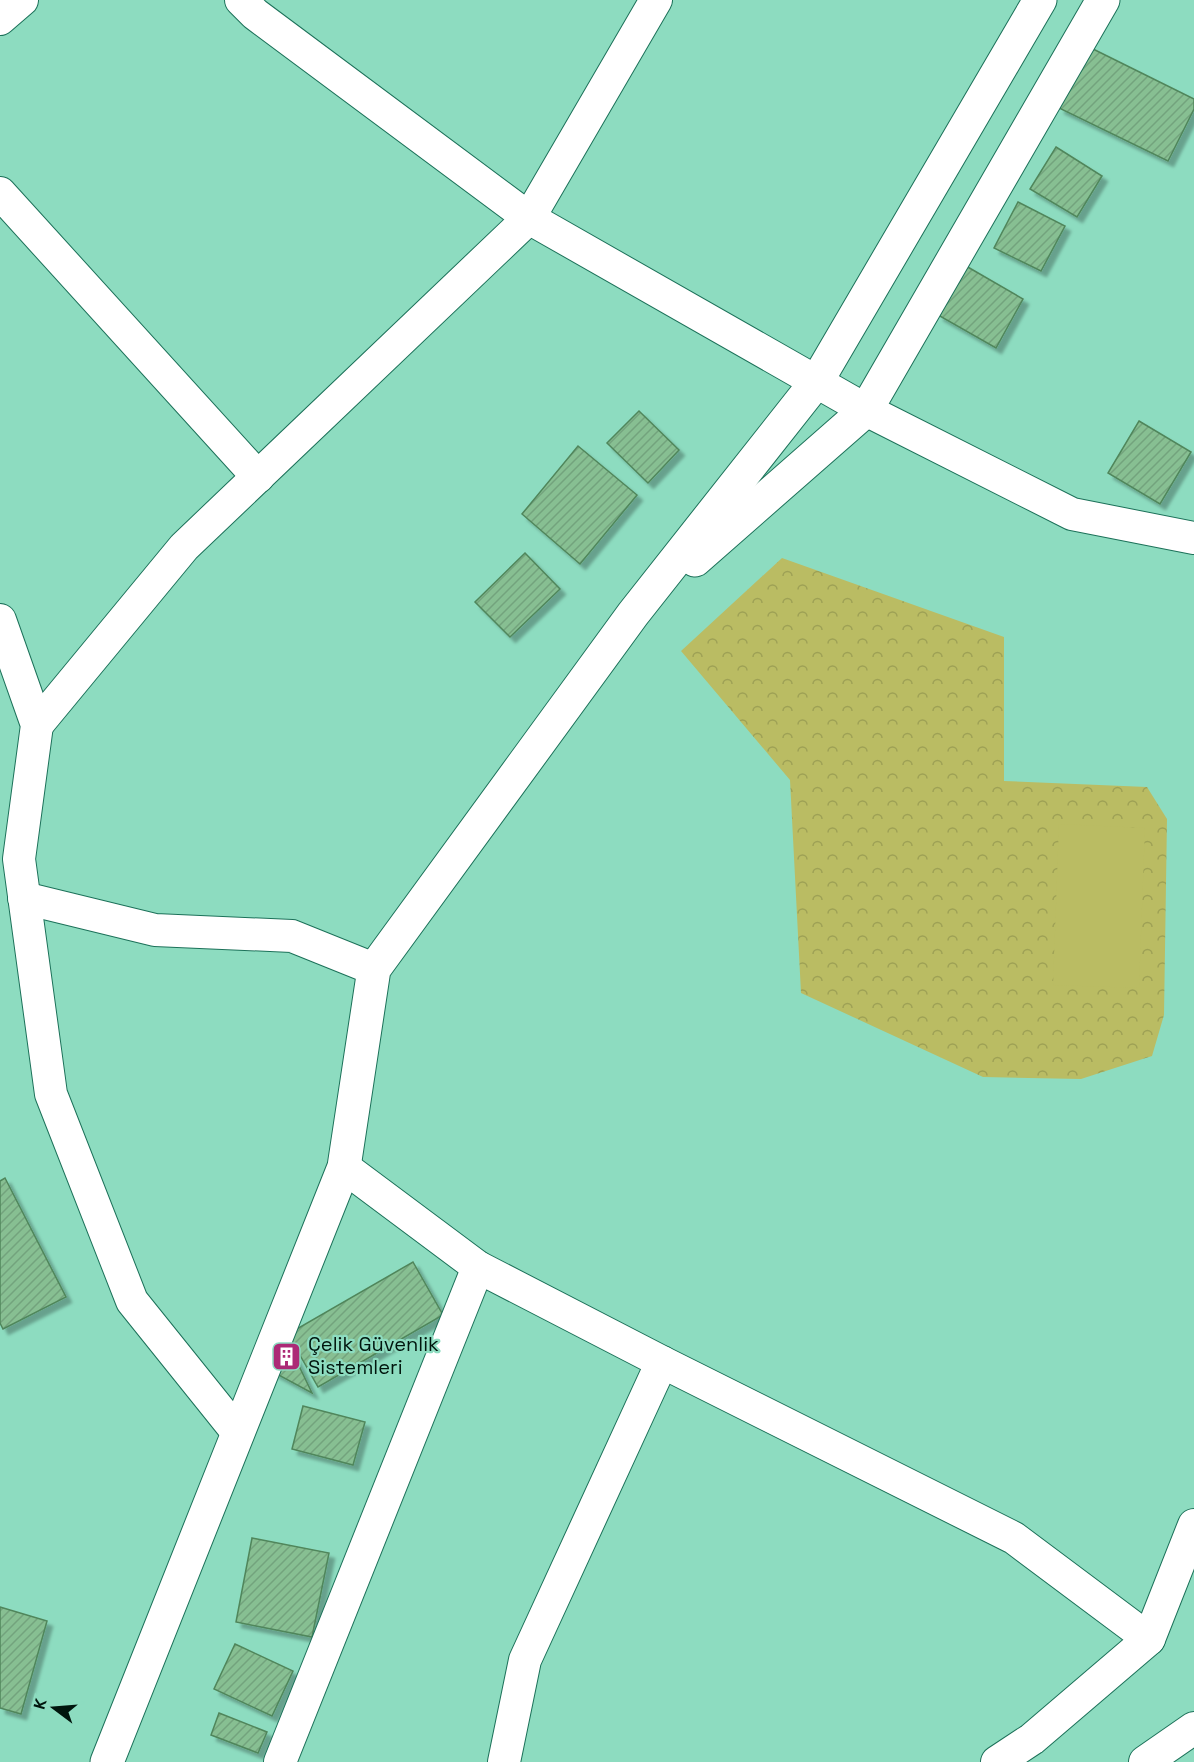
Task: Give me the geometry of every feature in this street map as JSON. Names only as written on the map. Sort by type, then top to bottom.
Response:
[{"type":"street","points":[[0,19],[22,0]]},
{"type":"street","points":[[238,1433],[132,1301],[51,1094],[24,898],[10,860],[37,725],[184,547],[529,218],[656,0]]},
{"type":"street","points":[[107,1762],[344,1167],[374,969],[633,614],[817,381],[1040,0]]},
{"type":"street","points":[[633,614],[866,410],[1103,0]]},
{"type":"street","points":[[253,5],[529,218],[866,410],[1072,514],[1194,538]]},
{"type":"street","points":[[0,193],[258,477]]},
{"type":"street","points":[[0,620],[37,725]]},
{"type":"street","points":[[24,898],[155,930],[292,936],[374,969]]},
{"type":"street","points":[[344,1167],[478,1267],[1014,1538],[1149,1639]]},
{"type":"street","points":[[280,1762],[478,1267]]},
{"type":"street","points":[[504,1762],[525,1660],[662,1362]]},
{"type":"street","points":[[997,1762],[1032,1739],[1149,1639],[1194,1525]]},
{"type":"street","points":[[1145,1762],[1194,1728]]},
{"type":"green space","points":[[782,558],[1004,637],[1004,781],[1147,787],[1167,819],[1164,1015],[1152,1056],[1081,1079],[983,1077],[801,993],[790,780],[681,651]]},
{"type":"green space","points":[[1059,824],[1145,828],[1139,988],[1053,985]]},
{"type":"building","points":[[1089,47],[1194,99],[1194,109],[1168,161],[1059,108]]},
{"type":"building","points":[[1056,147],[1102,176],[1077,217],[1030,189]]},
{"type":"building","points":[[1018,202],[1065,226],[1041,271],[994,248]]},
{"type":"building","points":[[966,266],[1023,299],[996,348],[938,315]]},
{"type":"building","points":[[639,411],[679,450],[648,483],[607,443]]},
{"type":"building","points":[[1139,421],[1191,452],[1160,504],[1108,473]]},
{"type":"building","points":[[578,446],[637,495],[580,564],[522,514]]},
{"type":"building","points":[[525,553],[560,589],[510,637],[475,602]]},
{"type":"building","points":[[5,1178],[66,1297],[3,1329],[0,1323],[0,1181]]},
{"type":"building","points":[[413,1262],[443,1315],[318,1387],[288,1334]]},
{"type":"building","name":"Çelik Güvenlik Sistemleri","points":[[286,1339],[312,1393],[273,1372]]},
{"type":"building","points":[[303,1406],[365,1422],[353,1465],[292,1449]]},
{"type":"building","points":[[252,1538],[329,1553],[312,1637],[236,1622]]},
{"type":"building","points":[[0,1607],[47,1621],[21,1714],[0,1708]]},
{"type":"building","points":[[235,1644],[293,1671],[272,1716],[214,1689]]},
{"type":"building","points":[[219,1713],[267,1732],[258,1753],[211,1735]]},
{"type":"place","name":"Çelik Güvenlik Sistemleri","points":[[287,1356]]}]
